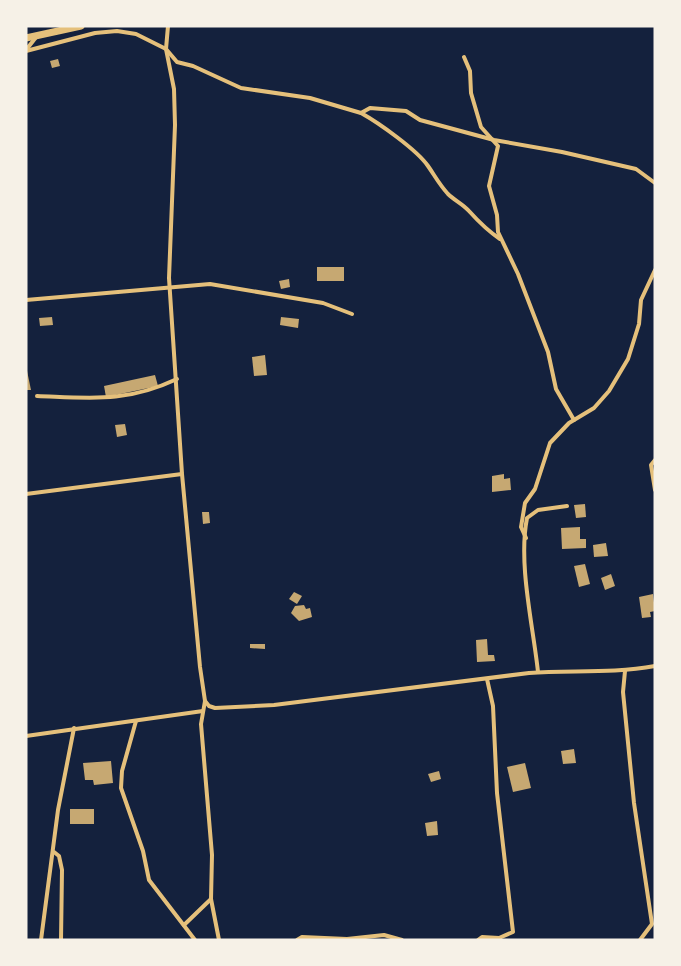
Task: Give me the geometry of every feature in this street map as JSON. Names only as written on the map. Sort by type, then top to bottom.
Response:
[{"type":"highway","points":[[26,38],[81,26]]},
{"type":"street","points":[[168,26],[166,49],[174,89],[170,286],[182,474],[200,667],[205,700],[201,724],[212,855],[211,899],[219,940]]},
{"type":"street","points":[[26,50],[95,33],[118,31],[136,34],[166,49],[177,62],[193,66],[241,88],[310,98],[361,113],[408,146],[427,165],[432,176],[449,196],[469,210],[472,217],[500,239]]},
{"type":"street","points":[[26,50],[37,36]]},
{"type":"street","points":[[464,57],[470,71],[471,93],[481,127],[498,146],[489,186],[500,239],[518,274],[544,343],[556,389],[574,420]]},
{"type":"street","points":[[361,113],[370,108],[406,111],[420,120],[494,140],[562,152],[636,169],[655,183]]},
{"type":"street","points":[[526,538],[521,527],[525,503],[535,489],[550,443],[574,420],[594,408],[609,391],[628,359],[639,324],[641,300],[655,270]]},
{"type":"street","points":[[26,300],[210,284],[323,303],[352,314]]},
{"type":"street","points":[[37,396],[112,399],[157,389],[177,379]]},
{"type":"street","points":[[655,460],[651,465],[655,490]]},
{"type":"street","points":[[26,494],[182,474]]},
{"type":"street","points":[[538,672],[527,590],[526,538],[528,518],[538,510],[567,506]]},
{"type":"street","points":[[205,700],[209,706],[215,708],[264,705],[538,672],[625,672],[655,666]]},
{"type":"street","points":[[625,672],[623,692],[634,803],[652,924],[640,940]]},
{"type":"street","points":[[478,940],[482,937],[499,938],[513,932],[497,793],[493,706],[487,679]]},
{"type":"street","points":[[26,736],[203,711]]},
{"type":"street","points":[[136,721],[122,771],[122,788],[143,851],[149,880],[196,940]]},
{"type":"street","points":[[41,940],[58,810],[74,728]]},
{"type":"street","points":[[54,852],[59,856],[62,870],[61,940]]},
{"type":"street","points":[[184,925],[211,899]]},
{"type":"street","points":[[297,940],[302,937],[356,939],[384,935],[402,940]]},
{"type":"building","points":[[58,59],[60,66],[52,68],[50,61]]},
{"type":"building","points":[[317,267],[344,267],[344,281],[317,281]]},
{"type":"building","points":[[289,279],[290,287],[281,289],[279,281]]},
{"type":"building","points":[[52,317],[53,325],[40,326],[39,318]]},
{"type":"building","points":[[281,317],[299,319],[298,328],[280,325]]},
{"type":"building","points":[[265,355],[267,375],[254,376],[252,357]]},
{"type":"building","points":[[26,366],[31,390],[26,390]]},
{"type":"building","points":[[155,375],[158,386],[106,397],[104,386]]},
{"type":"building","points":[[125,424],[127,435],[117,437],[115,425]]},
{"type":"building","points":[[504,474],[504,479],[510,478],[511,490],[492,492],[492,476]]},
{"type":"building","points":[[585,504],[586,517],[576,518],[574,505]]},
{"type":"building","points":[[202,512],[209,512],[210,523],[203,524]]},
{"type":"building","points":[[580,527],[580,539],[586,539],[586,548],[562,549],[561,528]]},
{"type":"building","points":[[606,543],[608,556],[594,557],[593,545]]},
{"type":"building","points":[[585,564],[590,584],[579,587],[574,566]]},
{"type":"building","points":[[611,574],[615,586],[605,590],[601,578]]},
{"type":"building","points":[[294,592],[302,596],[297,604],[289,599]]},
{"type":"building","points":[[653,594],[655,611],[650,612],[651,617],[642,618],[639,597]]},
{"type":"building","points":[[304,605],[306,609],[310,608],[312,617],[299,621],[291,613],[295,606]]},
{"type":"building","points":[[487,639],[488,655],[494,655],[495,661],[477,662],[476,640]]},
{"type":"building","points":[[250,644],[265,644],[265,649],[250,648]]},
{"type":"building","points":[[574,749],[576,763],[563,764],[561,751]]},
{"type":"building","points":[[111,761],[113,783],[94,785],[93,780],[85,780],[83,763]]},
{"type":"building","points":[[525,763],[531,788],[513,792],[507,767]]},
{"type":"building","points":[[439,771],[441,779],[431,782],[428,774]]},
{"type":"building","points":[[70,809],[94,809],[94,824],[70,824]]},
{"type":"building","points":[[437,821],[438,835],[427,836],[425,823]]}]
